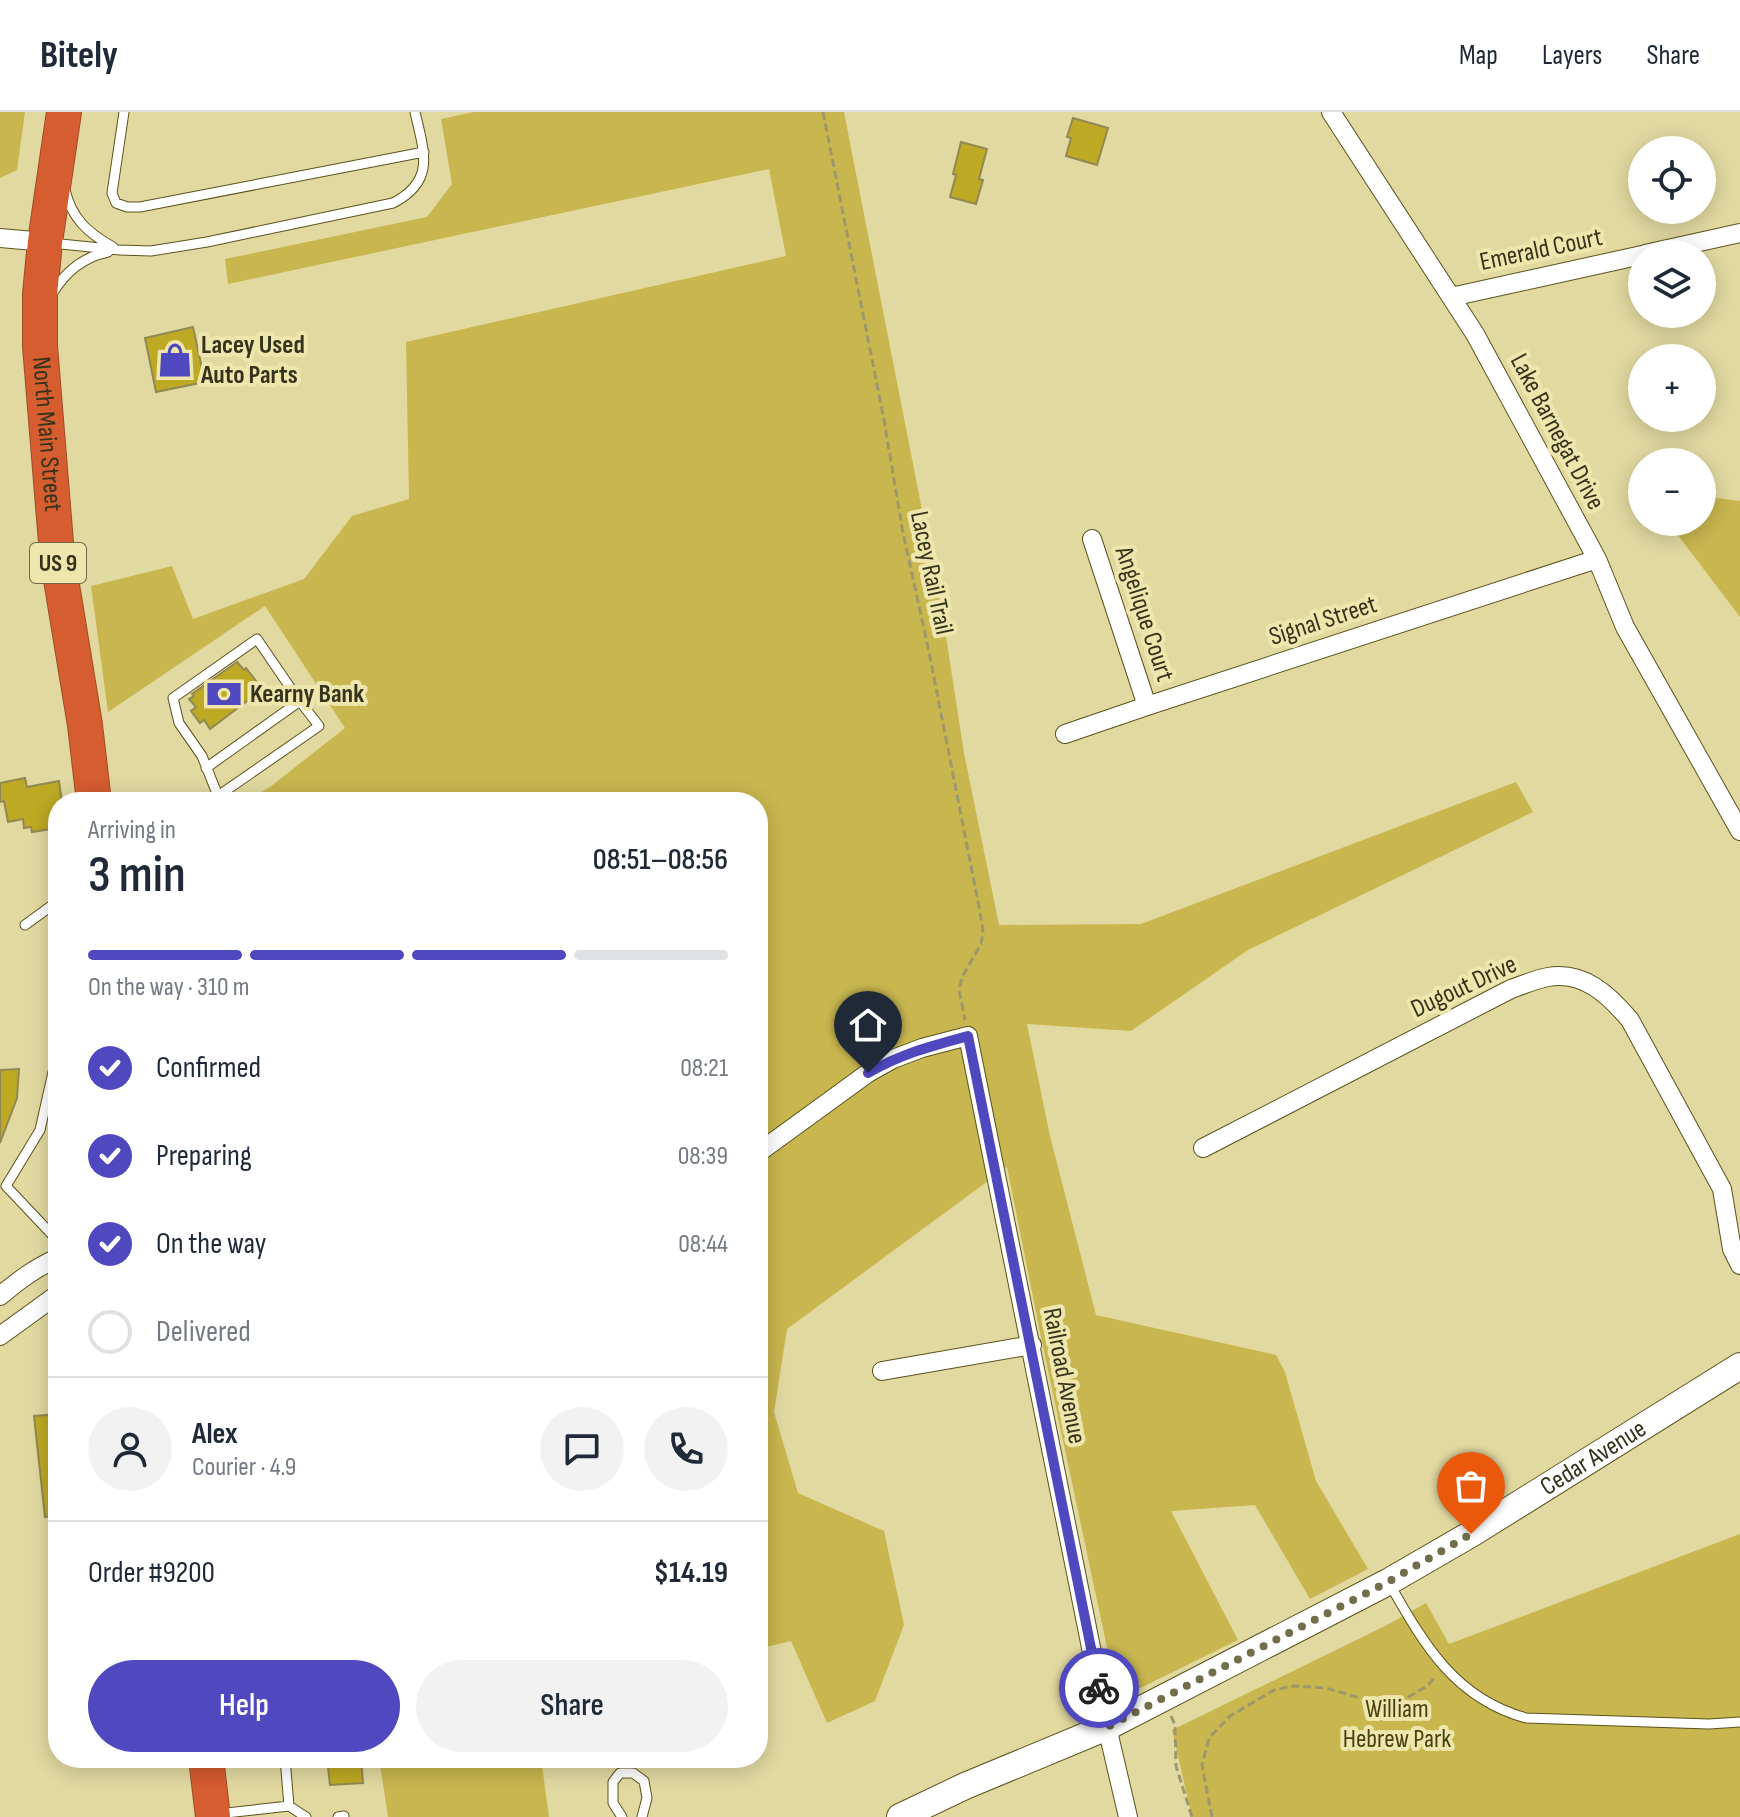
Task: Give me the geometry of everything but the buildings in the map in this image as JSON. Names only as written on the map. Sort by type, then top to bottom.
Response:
[{"type":"highway","name":"North Main Street","points":[[64,112],[45,242],[40,323],[57,555],[93,792]]},
{"type":"highway","points":[[207,1768],[213,1816]]},
{"type":"street","name":"Lake Barnegat Drive","points":[[1331,112],[1475,334],[1597,559],[1625,627],[1740,831]]},
{"type":"street","name":"Emerald Court","points":[[1708,240],[1740,233]]},
{"type":"street","points":[[0,238],[45,242]]},
{"type":"street","name":"Emerald Court","points":[[1451,297],[1628,258]]},
{"type":"street","name":"Angelique Court","points":[[1092,539],[1147,706]]},
{"type":"street","name":"Signal Street","points":[[1065,734],[1597,559]]},
{"type":"street","name":"Dugout Drive","points":[[1203,1148],[1511,989],[1549,976],[1571,978],[1588,982],[1612,998],[1630,1020],[1722,1189],[1732,1249],[1740,1265]]},
{"type":"street","points":[[768,1146],[868,1073],[893,1059],[968,1036]]},
{"type":"street","name":"Railroad Avenue","points":[[968,1036],[1107,1727],[1128,1817]]},
{"type":"street","points":[[0,1296],[33,1270],[48,1263]]},
{"type":"street","points":[[0,1336],[48,1301]]},
{"type":"street","points":[[882,1371],[1032,1345]]},
{"type":"street","name":"Cedar Avenue","points":[[900,1817],[965,1786],[1107,1727],[1388,1582],[1471,1534],[1740,1366]]},
{"type":"lane","points":[[124,112],[112,193],[116,203],[127,207],[424,152]]},
{"type":"lane","points":[[45,242],[151,251],[393,203],[418,185],[424,163],[415,112]]},
{"type":"lane","points":[[59,146],[66,195],[74,214],[92,235],[120,250]]},
{"type":"lane","points":[[40,323],[47,301],[61,279],[81,262],[98,254],[120,250]]},
{"type":"lane","points":[[216,792],[202,756],[179,723],[173,698],[257,639],[319,726],[224,792]]},
{"type":"lane","points":[[206,768],[300,701]]},
{"type":"lane","points":[[25,925],[48,908]]},
{"type":"lane","points":[[48,1094],[40,1130],[6,1186],[48,1230]]},
{"type":"lane","points":[[1388,1582],[1420,1638],[1444,1669],[1506,1712],[1526,1718],[1709,1724],[1740,1722]]},
{"type":"lane","points":[[286,1768],[289,1806]]},
{"type":"lane","points":[[622,1817],[613,1803],[613,1782],[620,1773],[633,1773],[644,1781],[647,1798],[642,1817]]},
{"type":"lane","points":[[213,1816],[289,1806],[306,1817]]},
{"type":"lane","points":[[338,1817],[344,1816]]},
{"type":"path","name":"Lacey Rail Trail","points":[[823,112],[983,931],[981,944],[962,977],[959,990],[968,1036]]},
{"type":"path","points":[[1212,1817],[1202,1765],[1209,1738],[1230,1716],[1274,1690],[1294,1686],[1326,1688],[1374,1702],[1400,1702],[1427,1686],[1444,1669]]},
{"type":"path","points":[[1169,1712],[1175,1725],[1176,1766],[1192,1817]]},
{"type":"green space","points":[[0,112],[25,112],[17,170],[0,178]]},
{"type":"green space","points":[[474,112],[844,112],[943,617],[964,753],[999,925],[1141,924],[1516,782],[1533,812],[1248,950],[1131,1031],[1027,1024],[1050,1136],[1096,1315],[1276,1355],[1285,1372],[1316,1481],[1368,1569],[1310,1599],[1255,1505],[1171,1511],[1238,1640],[1118,1699],[1007,1167],[787,1329],[774,1412],[798,1493],[884,1531],[904,1625],[875,1701],[827,1723],[791,1641],[768,1647],[768,792],[262,792],[345,728],[265,606],[108,712],[91,586],[172,566],[193,619],[304,579],[352,516],[409,499],[406,342],[786,256],[769,169],[228,284],[225,259],[427,217],[452,184],[441,119]]},
{"type":"green space","points":[[1716,498],[1740,501],[1740,617],[1679,536],[1716,536]]},
{"type":"green space","name":"William Hebrew Park","points":[[1740,1534],[1740,1817],[1192,1817],[1172,1730],[1426,1603],[1449,1644]]},
{"type":"green space","points":[[381,1768],[542,1768],[549,1817],[388,1817]]},
{"type":"way so far","points":[[1099,1688],[1107,1727],[1388,1582],[1471,1534]]},
{"type":"place","name":"Lacey Used Auto Parts","points":[[175,360]]},
{"type":"place","name":"Kearny Bank","points":[[224,694]]},
{"type":"route","points":[[868,1073],[922,1048],[968,1036],[1099,1688]]}]
